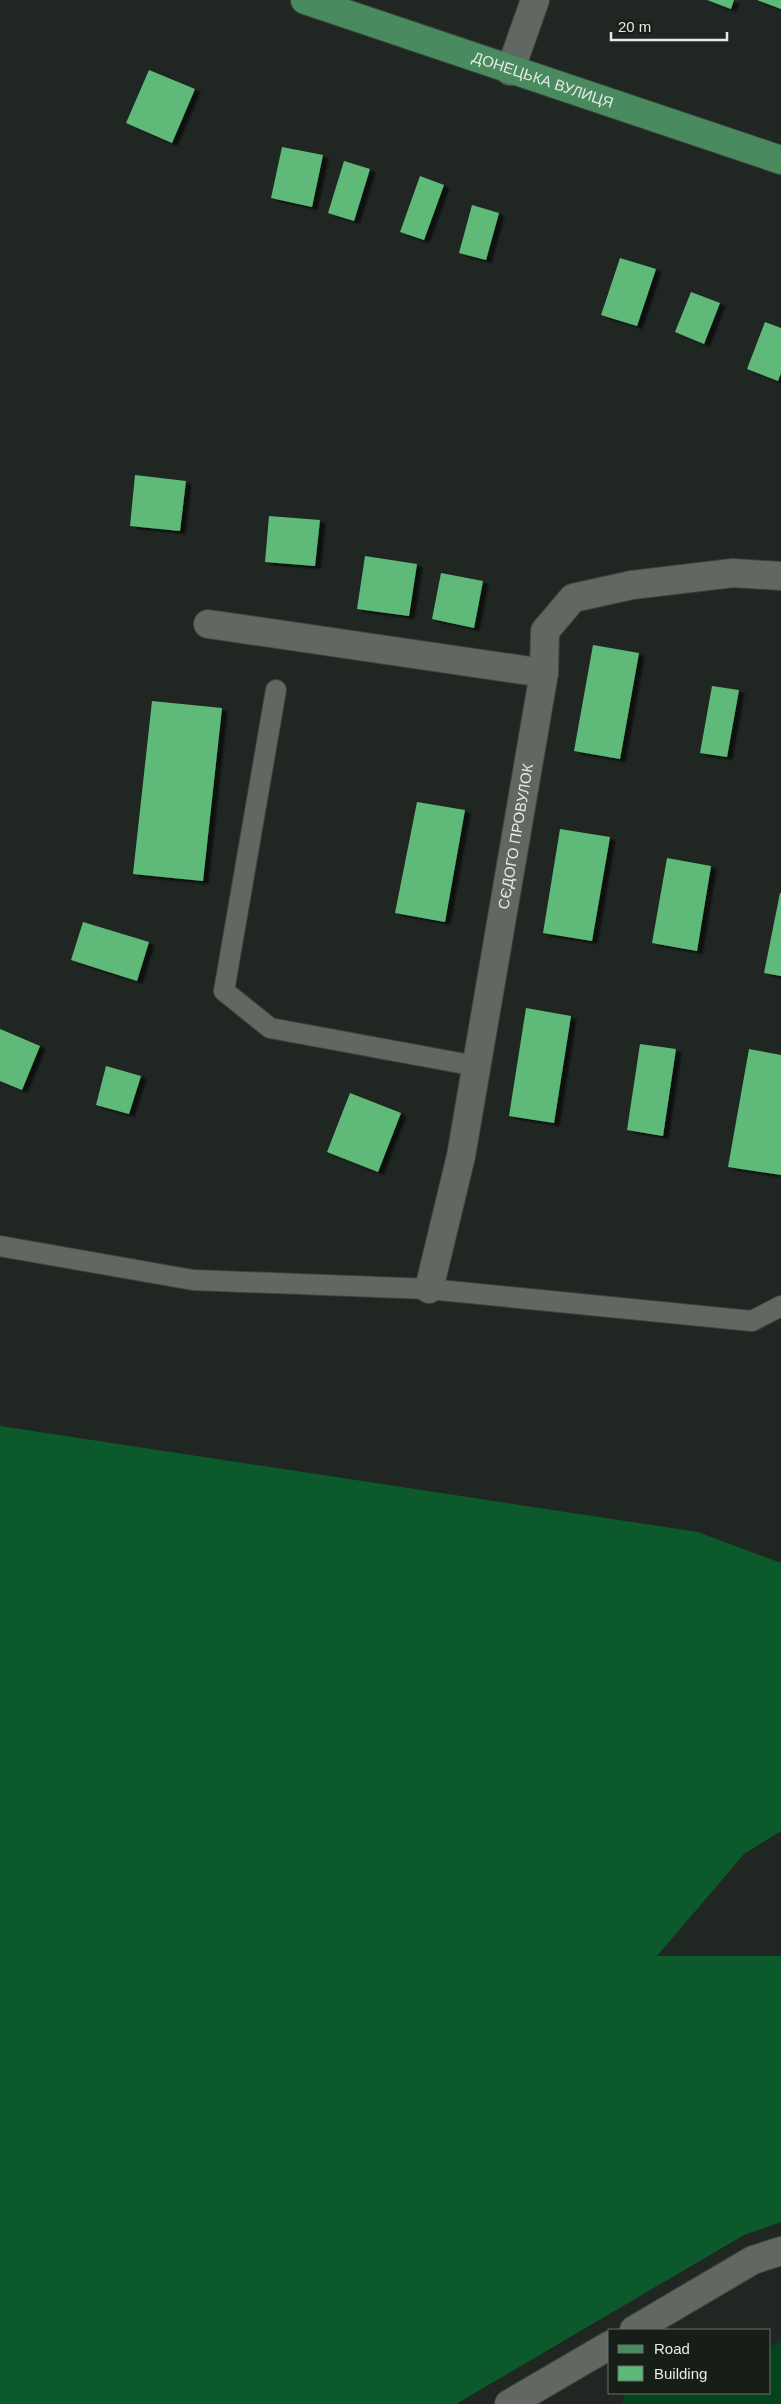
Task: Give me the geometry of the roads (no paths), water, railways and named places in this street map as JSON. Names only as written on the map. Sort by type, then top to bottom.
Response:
[{"type":"main road","name":"ДОНЕЦЬКА ВУЛИЦЯ","points":[[305,0],[510,71],[781,160]]},
{"type":"street","points":[[510,71],[535,0]]},
{"type":"street","name":"СЄДОГО ПРОВУЛОК","points":[[429,1290],[461,1156],[544,673],[545,631],[573,598],[632,585],[733,573],[781,576]]},
{"type":"street","points":[[208,624],[544,673]]},
{"type":"street","points":[[636,2329],[753,2260],[781,2251]]},
{"type":"street","points":[[509,2404],[608,2346]]},
{"type":"lane","points":[[276,690],[224,991],[270,1028],[476,1066]]},
{"type":"lane","points":[[0,1246],[193,1280],[429,1290],[752,1321],[781,1306]]}]
